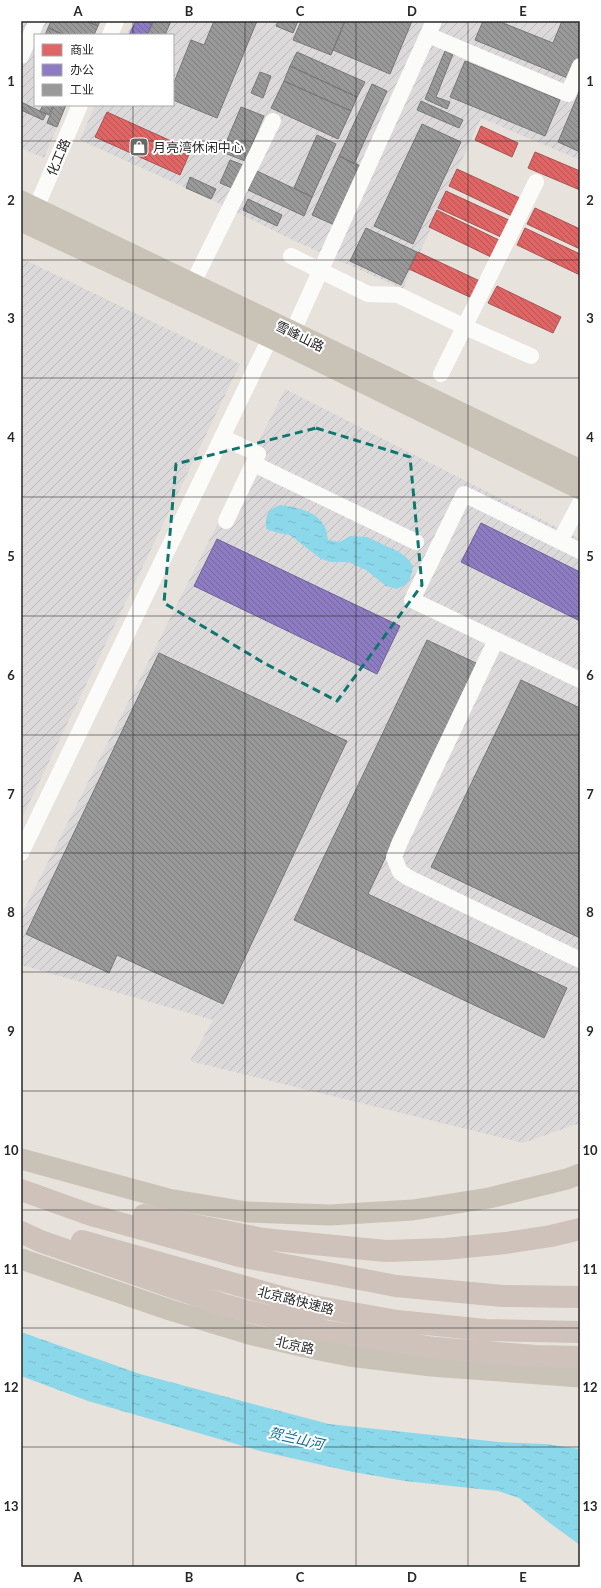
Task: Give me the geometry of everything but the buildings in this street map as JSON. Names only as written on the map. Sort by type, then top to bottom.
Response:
[{"type":"highway","points":[[21,1187],[148,1216],[263,1239],[386,1251],[445,1249],[506,1243],[551,1236],[580,1229]]},
{"type":"highway","points":[[21,1190],[91,1214],[239,1256],[396,1286],[503,1296],[580,1297]]},
{"type":"highway","name":"北京路快速路","points":[[21,1221],[54,1234],[313,1306],[397,1321],[485,1330],[580,1332]]},
{"type":"highway","points":[[21,1232],[40,1241],[224,1305],[325,1331],[435,1348],[536,1356],[580,1357]]},
{"type":"main road","name":"雪峰山路","points":[[26,210],[283,338],[580,489]]},
{"type":"main road","name":"雪峰山路","points":[[283,338],[580,470]]},
{"type":"main road","points":[[21,1159],[168,1199],[247,1212],[330,1215],[413,1210],[489,1198],[567,1179],[580,1174]]},
{"type":"main road","name":"北京路","points":[[21,1259],[170,1310],[249,1334],[305,1348],[349,1356],[431,1366],[580,1377]]},
{"type":"street","points":[[21,56],[37,21]]},
{"type":"street","points":[[110,34],[116,21]]},
{"type":"street","points":[[21,853],[222,437],[283,338],[320,271],[431,28],[568,94],[580,66]]},
{"type":"street","name":"化工路","points":[[26,210],[79,106]]},
{"type":"street","points":[[189,291],[273,121]]},
{"type":"street","points":[[441,374],[536,182]]},
{"type":"street","points":[[291,256],[368,294],[398,295],[465,328],[531,356]]},
{"type":"street","points":[[222,437],[258,454],[226,521]]},
{"type":"street","points":[[254,464],[416,542]]},
{"type":"street","points":[[580,551],[464,494],[412,600],[580,680]]},
{"type":"street","points":[[560,541],[580,503]]},
{"type":"street","points":[[496,640],[394,857],[400,872],[409,878],[580,960]]},
{"type":"highlighted area","points":[[316,428],[410,457],[422,585],[337,701],[264,663],[164,603],[176,464]]},
{"type":"shaded area","points":[[21,21],[100,21],[94,34],[34,34],[34,106],[66,106],[44,158],[21,148]]},
{"type":"shaded area","points":[[133,21],[580,21],[580,160],[481,118],[403,289],[297,242],[204,196],[80,140],[95,106],[174,106],[174,34],[127,34]]},
{"type":"shaded area","points":[[21,258],[240,364],[21,820]]},
{"type":"shaded area","points":[[285,389],[580,539],[580,1123],[523,1143],[190,1061],[213,1020],[21,965],[21,916]]},
{"type":"water","points":[[280,505],[306,511],[317,517],[325,527],[328,540],[340,542],[350,536],[367,537],[399,552],[408,559],[413,566],[409,580],[397,589],[386,586],[366,570],[348,562],[332,562],[321,559],[290,535],[266,529],[266,520],[269,511]]},
{"type":"water","name":"贺兰山河","points":[[21,1332],[140,1374],[329,1424],[499,1442],[546,1444],[580,1449],[580,1545],[519,1498],[498,1491],[405,1481],[353,1472],[260,1451],[88,1401],[21,1376]]},
{"type":"place","name":"月亮湾休闲中心","points":[[139,147]]}]
